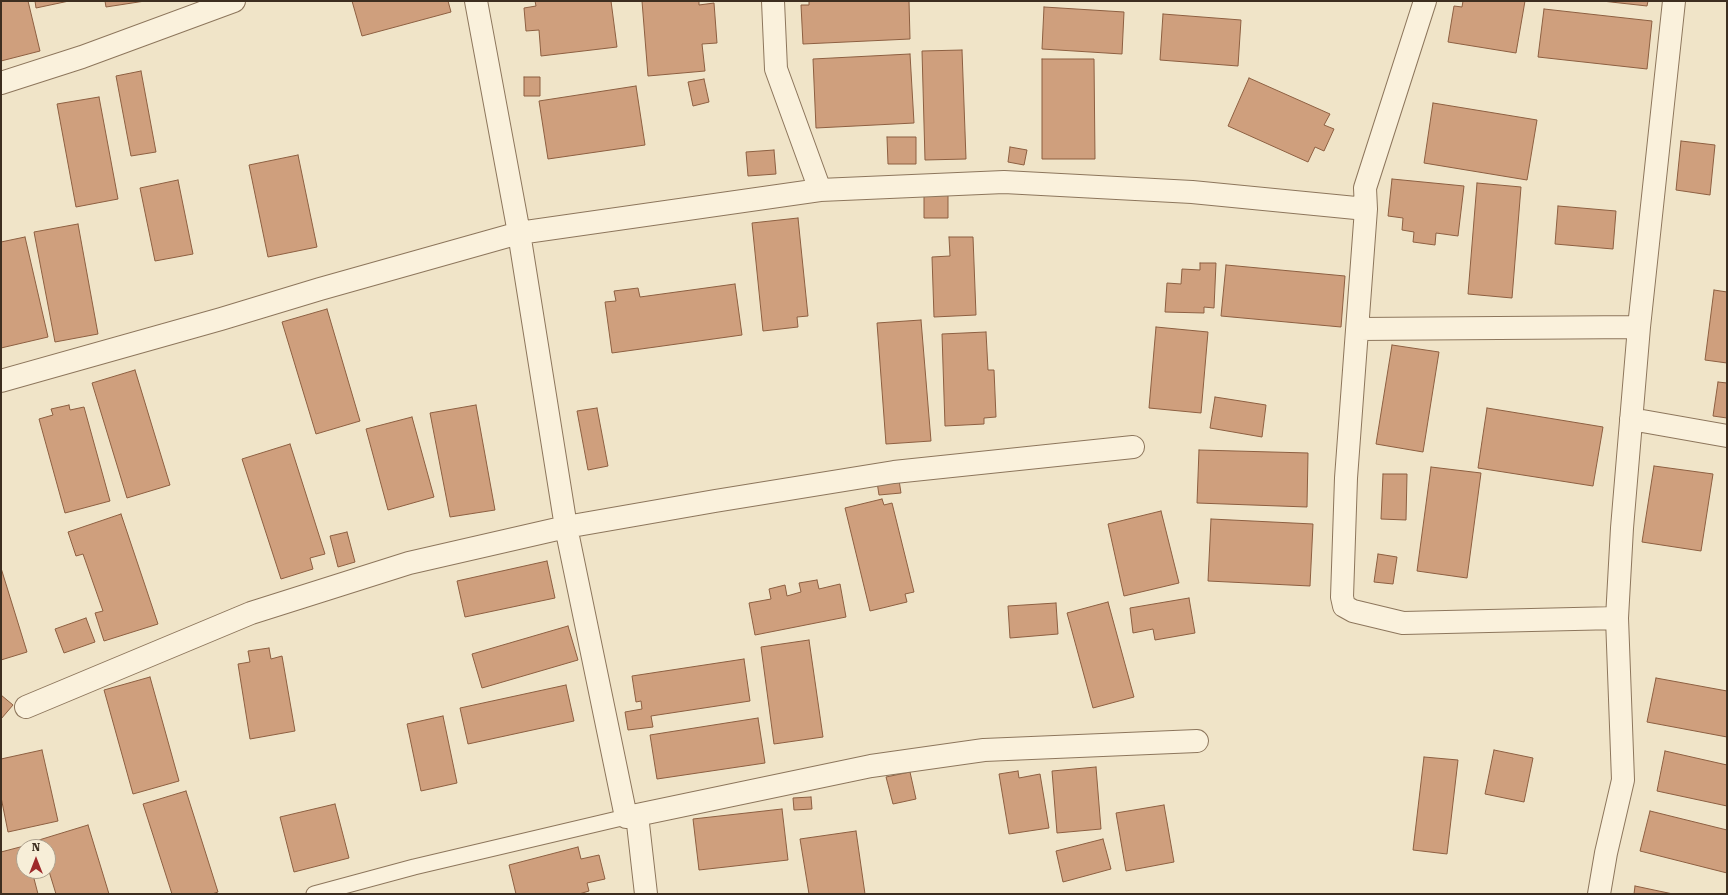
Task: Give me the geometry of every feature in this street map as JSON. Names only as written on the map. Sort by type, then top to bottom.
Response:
[{"type":"street","points":[[1,83],[82,58],[149,31],[234,1]]},
{"type":"street","points":[[476,1],[519,233],[566,527],[631,816],[646,894]]},
{"type":"street","points":[[773,1],[776,69],[820,190]]},
{"type":"street","points":[[1425,1],[1365,188],[1366,209],[1346,486],[1342,598],[1344,606],[1353,611],[1403,623],[1618,618]]},
{"type":"street","points":[[1599,894],[1606,852],[1623,780],[1618,618],[1631,419],[1639,326],[1674,1]]},
{"type":"street","points":[[1,381],[519,233],[820,190],[1004,182],[1192,192],[1366,209]]},
{"type":"street","points":[[1358,329],[1639,326]]},
{"type":"street","points":[[1631,419],[1727,436]]},
{"type":"street","points":[[26,707],[252,613],[409,563],[566,527],[894,472],[1133,447]]},
{"type":"street","points":[[631,816],[871,766],[977,751],[1197,741]]},
{"type":"lane","points":[[314,894],[414,867],[631,816]]},
{"type":"building","points":[[1,1],[28,1],[40,51],[1,61]]},
{"type":"building","points":[[35,1],[69,1],[36,8]]},
{"type":"building","points":[[105,1],[145,1],[106,7]]},
{"type":"building","points":[[352,1],[448,1],[451,12],[362,36]]},
{"type":"building","points":[[535,1],[611,1],[617,47],[541,56],[539,30],[526,31],[524,8],[536,6]]},
{"type":"building","points":[[642,1],[699,1],[699,5],[714,3],[717,43],[702,44],[705,71],[648,76]]},
{"type":"building","points":[[809,1],[909,1],[910,39],[803,44],[801,5],[809,5]]},
{"type":"building","points":[[1463,1],[1525,1],[1516,53],[1448,42],[1454,6],[1462,7]]},
{"type":"building","points":[[1602,1],[1648,1],[1647,6]]},
{"type":"building","points":[[1044,7],[1124,12],[1122,54],[1042,49]]},
{"type":"building","points":[[1544,9],[1652,21],[1647,69],[1538,57]]},
{"type":"building","points":[[1163,14],[1241,20],[1238,66],[1160,60]]},
{"type":"building","points":[[962,50],[966,159],[925,160],[922,51]]},
{"type":"building","points":[[910,54],[914,123],[816,128],[813,59]]},
{"type":"building","points":[[1042,59],[1094,59],[1095,159],[1042,159]]},
{"type":"building","points":[[141,71],[156,152],[131,156],[116,76]]},
{"type":"building","points":[[524,77],[540,77],[540,96],[524,96]]},
{"type":"building","points":[[1249,78],[1330,114],[1324,125],[1334,129],[1324,151],[1315,147],[1308,162],[1228,126]]},
{"type":"building","points":[[704,79],[709,102],[693,106],[688,82]]},
{"type":"building","points":[[636,86],[645,145],[548,159],[539,101]]},
{"type":"building","points":[[99,97],[118,199],[76,207],[57,104]]},
{"type":"building","points":[[1433,103],[1537,120],[1527,180],[1424,163]]},
{"type":"building","points":[[887,137],[916,137],[916,164],[888,164]]},
{"type":"building","points":[[1681,141],[1715,145],[1710,195],[1676,190]]},
{"type":"building","points":[[1010,147],[1027,150],[1024,165],[1008,162]]},
{"type":"building","points":[[774,150],[776,174],[748,176],[746,152]]},
{"type":"building","points":[[298,155],[317,247],[268,257],[249,165]]},
{"type":"building","points":[[1392,179],[1464,186],[1458,236],[1436,233],[1435,245],[1413,242],[1414,232],[1402,230],[1403,218],[1388,216]]},
{"type":"building","points":[[178,180],[193,254],[155,261],[140,188]]},
{"type":"building","points":[[1477,183],[1521,187],[1512,298],[1468,294]]},
{"type":"building","points":[[924,192],[948,192],[948,218],[924,218]]},
{"type":"building","points":[[1558,206],[1616,211],[1613,249],[1555,244]]},
{"type":"building","points":[[798,218],[808,316],[797,317],[798,327],[763,331],[752,223]]},
{"type":"building","points":[[78,224],[98,334],[55,342],[34,232]]},
{"type":"building","points":[[25,237],[48,337],[1,348],[1,242]]},
{"type":"building","points":[[949,237],[973,237],[976,315],[934,317],[932,257],[950,256]]},
{"type":"building","points":[[1200,263],[1216,263],[1214,308],[1204,307],[1204,313],[1165,312],[1167,283],[1181,284],[1182,269],[1200,270]]},
{"type":"building","points":[[1226,265],[1345,276],[1341,327],[1221,316]]},
{"type":"building","points":[[735,284],[742,335],[612,353],[605,302],[616,301],[614,291],[638,288],[640,297]]},
{"type":"building","points":[[1714,290],[1727,292],[1727,363],[1705,360]]},
{"type":"building","points":[[327,309],[360,421],[316,434],[282,322]]},
{"type":"building","points":[[921,320],[931,441],[886,444],[877,323]]},
{"type":"building","points":[[1156,327],[1208,332],[1201,413],[1149,408]]},
{"type":"building","points":[[986,332],[988,370],[994,370],[996,417],[984,418],[984,424],[945,426],[942,334]]},
{"type":"building","points":[[1392,345],[1439,352],[1423,452],[1376,444]]},
{"type":"building","points":[[135,370],[170,485],[127,498],[92,383]]},
{"type":"building","points":[[1718,382],[1727,383],[1727,418],[1713,416]]},
{"type":"building","points":[[1215,397],[1266,405],[1262,437],[1210,428]]},
{"type":"building","points":[[69,405],[70,410],[84,407],[110,501],[65,513],[39,419],[53,415],[51,409]]},
{"type":"building","points":[[476,405],[495,510],[450,517],[430,413]]},
{"type":"building","points":[[597,408],[608,466],[588,470],[577,411]]},
{"type":"building","points":[[1487,408],[1603,427],[1593,486],[1478,468]]},
{"type":"building","points":[[412,417],[434,497],[388,510],[366,429]]},
{"type":"building","points":[[290,444],[325,554],[310,558],[313,569],[281,579],[242,459]]},
{"type":"building","points":[[1199,450],[1308,453],[1307,507],[1197,503]]},
{"type":"building","points":[[1654,466],[1713,474],[1701,551],[1642,542]]},
{"type":"building","points":[[1431,467],[1481,473],[1467,578],[1417,571]]},
{"type":"building","points":[[1383,474],[1407,474],[1406,520],[1381,519]]},
{"type":"building","points":[[899,480],[901,493],[879,495],[877,482]]},
{"type":"building","points":[[882,499],[884,505],[892,503],[914,592],[905,594],[907,602],[870,611],[845,508]]},
{"type":"building","points":[[1161,511],[1179,583],[1124,596],[1108,524]]},
{"type":"building","points":[[121,514],[158,624],[104,641],[95,613],[103,611],[83,554],[76,556],[68,532]]},
{"type":"building","points":[[1211,519],[1313,524],[1310,586],[1208,581]]},
{"type":"building","points":[[347,532],[355,562],[338,567],[330,536]]},
{"type":"building","points":[[1378,554],[1397,557],[1393,584],[1374,582]]},
{"type":"building","points":[[547,561],[555,598],[465,617],[457,581]]},
{"type":"building","points":[[1,568],[27,652],[1,660]]},
{"type":"building","points":[[817,580],[819,589],[840,584],[846,617],[755,635],[749,603],[771,599],[769,589],[785,585],[787,596],[801,592],[799,583]]},
{"type":"building","points":[[1189,598],[1195,633],[1155,640],[1153,629],[1133,633],[1130,608]]},
{"type":"building","points":[[1108,602],[1134,697],[1093,708],[1067,613]]},
{"type":"building","points":[[1056,603],[1058,634],[1010,638],[1008,606]]},
{"type":"building","points":[[86,618],[95,642],[64,653],[55,629]]},
{"type":"building","points":[[568,626],[578,660],[482,688],[472,654]]},
{"type":"building","points":[[809,640],[823,737],[774,744],[761,647]]},
{"type":"building","points":[[269,648],[271,659],[282,656],[295,731],[250,739],[238,664],[250,662],[248,651]]},
{"type":"building","points":[[744,659],[750,701],[651,716],[653,727],[628,730],[625,712],[642,709],[641,701],[636,702],[632,676]]},
{"type":"building","points":[[150,677],[179,781],[133,794],[104,690]]},
{"type":"building","points":[[1656,678],[1727,691],[1727,737],[1647,722]]},
{"type":"building","points":[[566,685],[574,721],[468,744],[460,708]]},
{"type":"building","points":[[1,695],[13,705],[1,719]]},
{"type":"building","points":[[443,716],[457,783],[421,791],[407,724]]},
{"type":"building","points":[[758,718],[765,763],[657,779],[650,735]]},
{"type":"building","points":[[42,750],[58,821],[8,832],[1,797],[1,759]]},
{"type":"building","points":[[1494,750],[1533,758],[1524,802],[1485,794]]},
{"type":"building","points":[[1665,751],[1727,765],[1727,806],[1657,791]]},
{"type":"building","points":[[1424,757],[1458,760],[1447,854],[1413,850]]},
{"type":"building","points":[[1096,767],[1101,829],[1057,833],[1052,771]]},
{"type":"building","points":[[1018,771],[1019,778],[1040,774],[1049,828],[1009,834],[999,774]]},
{"type":"building","points":[[910,772],[916,799],[893,804],[886,777]]},
{"type":"building","points":[[186,791],[218,892],[212,894],[172,894],[143,804]]},
{"type":"building","points":[[811,797],[812,809],[794,810],[793,798]]},
{"type":"building","points":[[335,804],[349,858],[294,872],[280,817]]},
{"type":"building","points":[[1164,805],[1174,862],[1126,871],[1116,813]]},
{"type":"building","points":[[782,809],[788,860],[699,870],[693,819]]},
{"type":"building","points":[[1650,811],[1727,830],[1727,873],[1640,851]]},
{"type":"building","points":[[88,825],[109,894],[56,894],[51,879],[56,879],[56,839],[42,839]]},
{"type":"building","points":[[856,831],[865,894],[809,894],[800,839]]},
{"type":"building","points":[[1103,839],[1111,869],[1063,882],[1056,851]]},
{"type":"building","points":[[578,847],[581,859],[599,855],[605,879],[587,883],[589,891],[579,894],[516,894],[509,865]]},
{"type":"building","points":[[16,848],[16,879],[34,879],[38,894],[1,894],[1,852]]},
{"type":"building","points":[[1635,886],[1673,894],[1634,894]]}]
